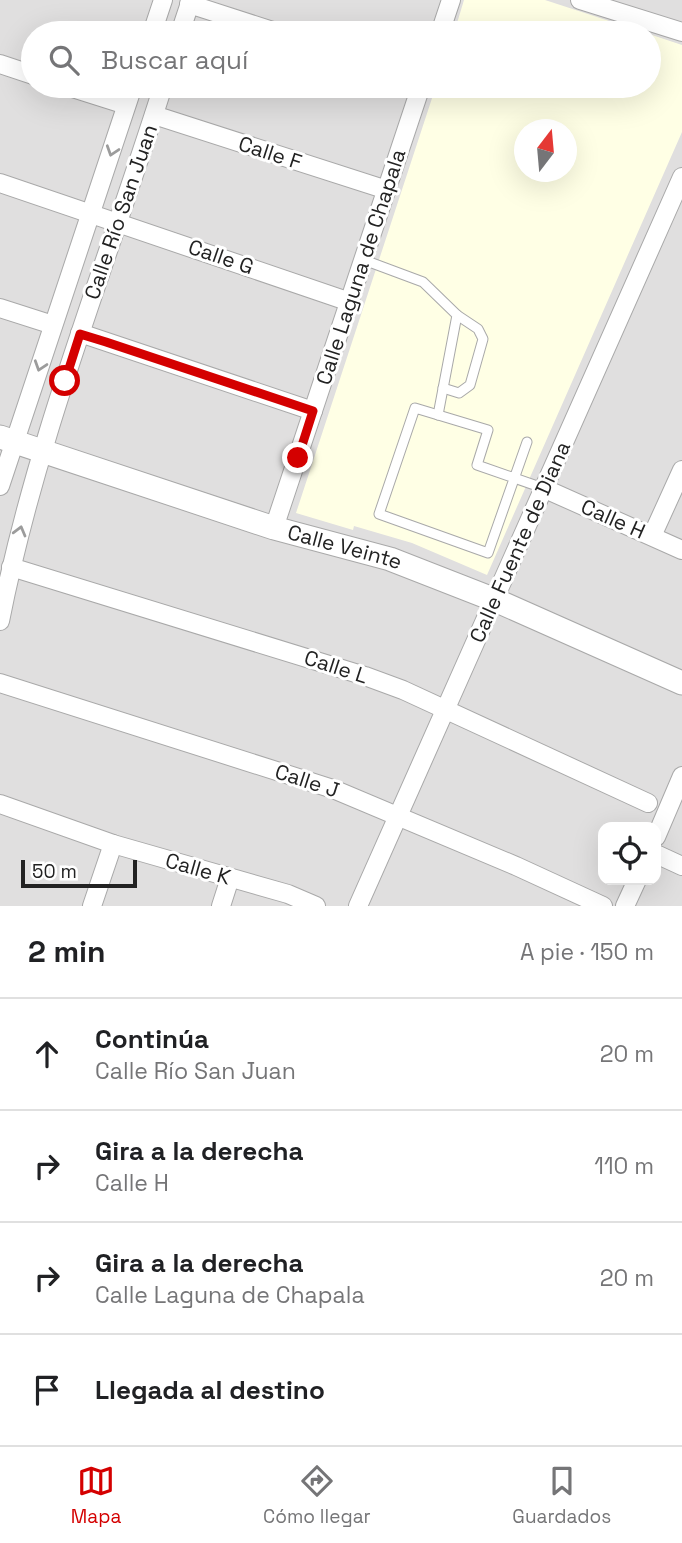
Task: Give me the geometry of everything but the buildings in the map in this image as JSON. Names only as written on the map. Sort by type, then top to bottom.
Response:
[{"type":"street","points":[[156,21],[163,0]]},
{"type":"street","points":[[444,21],[451,0]]},
{"type":"street","points":[[580,0],[647,21]]},
{"type":"street","points":[[184,21],[190,2],[245,21]]},
{"type":"street","points":[[661,25],[682,32]]},
{"type":"street","points":[[0,64],[21,71]]},
{"type":"street","points":[[104,98],[126,105]]},
{"type":"street","name":"Calle Río San Juan","points":[[0,486],[8,440],[53,325],[129,98]]},
{"type":"street","name":"Calle Río San Juan","points":[[0,621],[11,567],[42,452],[159,98]]},
{"type":"street","name":"Calle Laguna de Chapala","points":[[274,528],[417,98]]},
{"type":"street","name":"Calle F","points":[[154,115],[387,190]]},
{"type":"street","name":"Calle Fuente de Diana","points":[[358,906],[682,177]]},
{"type":"street","name":"Calle G","points":[[0,183],[351,302]]},
{"type":"street","points":[[0,308],[53,325]]},
{"type":"street","points":[[80,334],[313,411]]},
{"type":"street","name":"Calle Veinte","points":[[8,440],[274,528],[390,559],[495,600],[682,682]]},
{"type":"street","points":[[652,536],[682,470]]},
{"type":"street","name":"Calle H","points":[[543,488],[682,550]]},
{"type":"street","name":"Calle L","points":[[11,567],[365,676],[446,710],[648,803]]},
{"type":"street","name":"Calle J","points":[[0,683],[333,789],[603,906]]},
{"type":"street","points":[[661,825],[682,776]]},
{"type":"street","name":"Calle K","points":[[0,804],[113,844],[288,894],[316,906]]},
{"type":"street","points":[[92,906],[113,844]]},
{"type":"street","points":[[661,856],[682,866]]},
{"type":"street","points":[[221,906],[230,878]]},
{"type":"street","points":[[625,906],[635,885]]},
{"type":"lane","points":[[364,260],[423,282],[457,315],[478,329],[483,339],[470,385],[459,393],[443,388]]},
{"type":"lane","points":[[438,415],[457,315]]},
{"type":"lane","points":[[527,442],[515,479],[488,553],[379,514],[415,408],[488,430],[477,465],[515,479],[543,488]]},
{"type":"shaded area","points":[[0,0],[682,0],[682,906],[0,906]]},
{"type":"shaded area","points":[[464,0],[545,0],[609,21],[458,21]]},
{"type":"shaded area","points":[[661,38],[682,45],[682,132],[487,575],[412,543],[354,526],[353,530],[296,513],[432,98],[661,98]]},
{"type":"route","points":[[65,381],[80,334],[106,342],[313,411],[298,458]]}]
